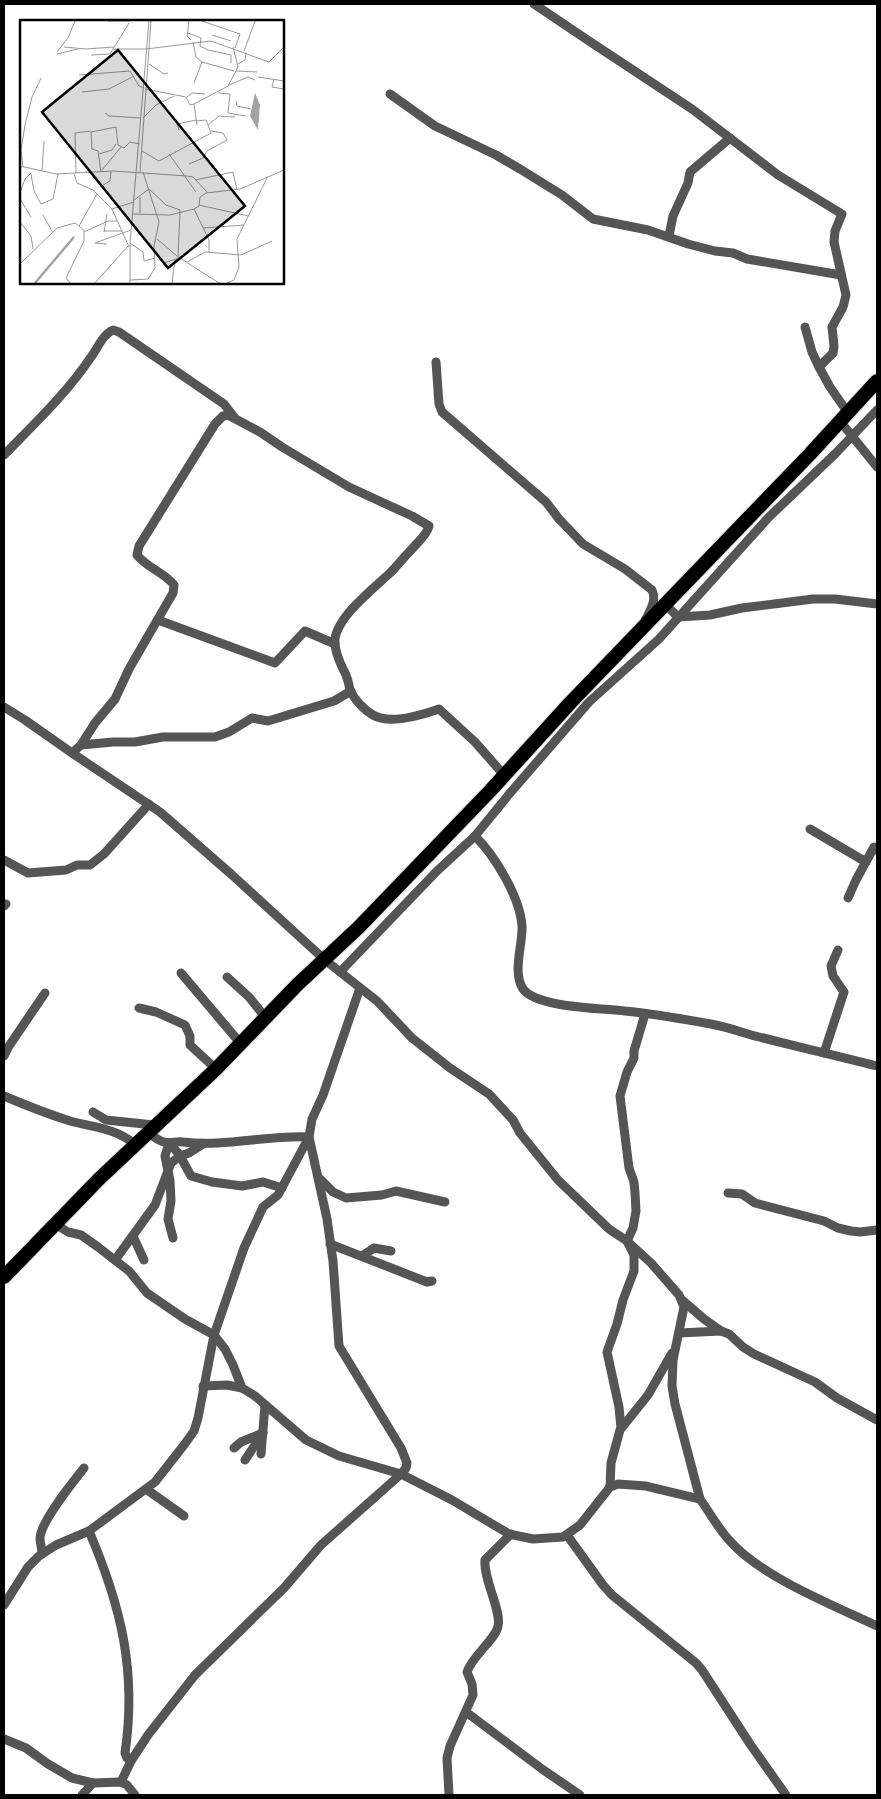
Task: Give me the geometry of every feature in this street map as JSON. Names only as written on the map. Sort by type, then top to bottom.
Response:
[{"type":"highway","points":[[4,1277],[135,1144],[241,1044],[265,1017],[359,927],[504,775],[570,702],[666,605],[877,382]]},
{"type":"street","points":[[534,4],[630,69],[692,108],[773,171],[842,214],[835,231],[834,242],[846,295],[843,307],[832,327],[834,346],[832,353],[819,368]]},
{"type":"street","points":[[390,94],[435,126],[496,155],[562,195],[593,219],[669,236],[688,244],[715,251],[733,253],[748,259],[841,275]]},
{"type":"street","points":[[669,236],[673,216],[688,183],[690,172],[730,138]]},
{"type":"street","points":[[805,327],[812,352],[830,386],[852,436],[877,467]]},
{"type":"street","points":[[4,455],[66,389],[83,369],[105,336],[112,330],[119,332],[211,394],[224,404],[235,418]]},
{"type":"street","points":[[436,362],[439,404],[442,412],[546,502],[583,544],[625,569],[652,590],[654,603],[641,630]]},
{"type":"street","points":[[340,972],[437,871],[475,836],[589,702],[658,639],[768,518],[877,410]]},
{"type":"street","points":[[72,753],[81,745],[95,723],[115,699],[129,669],[172,593],[174,585],[171,580],[142,561],[137,555],[139,546],[215,424],[223,416],[228,415],[260,432],[349,488],[421,520],[429,526],[425,534],[392,572],[355,606],[336,634],[335,644],[339,660],[351,691],[368,712],[375,717],[384,719],[419,716],[440,709],[475,742],[504,775]]},
{"type":"street","points":[[666,605],[678,617],[710,615],[742,608],[813,598],[841,599],[877,604]]},
{"type":"street","points":[[158,620],[275,663],[305,631],[335,644]]},
{"type":"street","points":[[81,745],[135,742],[163,737],[215,737],[252,718],[268,721],[334,701],[351,691]]},
{"type":"street","points":[[4,707],[149,804],[231,874],[325,960],[377,1001],[405,1032],[489,1094],[513,1120],[520,1133],[558,1180],[609,1229],[627,1241],[651,1263],[682,1300],[704,1320],[729,1334],[754,1354],[805,1377],[837,1398],[877,1420]]},
{"type":"street","points":[[4,860],[28,873],[66,870],[77,865],[90,865],[104,854],[149,804]]},
{"type":"street","points":[[810,829],[866,862]]},
{"type":"street","points":[[475,836],[484,844],[508,883],[518,906],[522,927],[518,963],[519,980],[527,993],[536,999],[564,1005],[714,1024],[877,1066]]},
{"type":"street","points":[[848,898],[874,847],[877,850]]},
{"type":"street","points":[[824,1053],[844,992],[833,976],[831,966],[838,950]]},
{"type":"street","points":[[181,973],[241,1044]]},
{"type":"street","points":[[227,977],[249,997],[265,1017]]},
{"type":"street","points":[[121,1782],[131,1761],[164,1712],[195,1675],[284,1588],[321,1546],[406,1468],[407,1463],[401,1448],[339,1346],[336,1288],[330,1244],[310,1137],[312,1119],[360,988]]},
{"type":"street","points":[[4,1056],[45,992]]},
{"type":"street","points":[[139,1008],[156,1012],[185,1025],[190,1036],[190,1045],[216,1068]]},
{"type":"street","points":[[627,1241],[633,1228],[636,1211],[634,1182],[630,1168],[620,1096],[627,1072],[634,1058],[634,1051],[645,1014]]},
{"type":"street","points":[[4,1096],[69,1120],[112,1130],[135,1144]]},
{"type":"street","points":[[93,1112],[106,1120],[151,1129],[162,1142],[168,1143],[202,1144],[282,1136],[310,1137]]},
{"type":"street","points":[[4,1605],[28,1567],[42,1554],[56,1545],[89,1531],[155,1482],[194,1431],[214,1335],[253,1227],[263,1207],[278,1195],[310,1137]]},
{"type":"street","points":[[168,1143],[180,1156],[191,1176],[212,1182],[242,1186],[263,1182],[282,1188]]},
{"type":"street","points":[[168,1143],[165,1156],[170,1181],[171,1201],[168,1219],[173,1238]]},
{"type":"street","points":[[115,1260],[155,1205],[168,1168],[180,1156],[190,1153],[202,1144]]},
{"type":"street","points":[[318,1177],[333,1192],[346,1198],[382,1195],[396,1191],[445,1202]]},
{"type":"street","points":[[728,1193],[742,1194],[755,1203],[824,1221],[838,1228],[860,1232],[877,1230]]},
{"type":"street","points":[[55,1224],[68,1232],[81,1236],[128,1271],[147,1293],[185,1319],[214,1335],[233,1365],[242,1388]]},
{"type":"street","points":[[133,1236],[144,1260]]},
{"type":"street","points":[[621,1428],[619,1407],[607,1352],[634,1271],[634,1255],[627,1241]]},
{"type":"street","points":[[330,1244],[427,1282],[432,1281]]},
{"type":"street","points":[[362,1256],[374,1248],[391,1251]]},
{"type":"street","points":[[682,1300],[683,1313],[671,1372],[672,1386],[700,1499],[729,1540],[744,1554],[791,1584],[877,1626]]},
{"type":"street","points":[[679,1333],[721,1330]]},
{"type":"street","points":[[610,1487],[613,1451],[621,1428],[648,1395],[676,1346]]},
{"type":"street","points":[[203,1386],[227,1385],[242,1388],[306,1440],[321,1448],[339,1456],[401,1474],[452,1500],[511,1534],[524,1538],[547,1539],[567,1535],[580,1525],[610,1487],[618,1484],[634,1484],[700,1499]]},
{"type":"street","points":[[261,1454],[265,1405]]},
{"type":"street","points":[[234,1448],[241,1442],[263,1433]]},
{"type":"street","points":[[245,1460],[263,1433]]},
{"type":"street","points":[[42,1554],[40,1537],[44,1527],[84,1468]]},
{"type":"street","points":[[146,1488],[184,1516]]},
{"type":"street","points":[[89,1531],[103,1564],[122,1625],[130,1689],[125,1753],[131,1761]]},
{"type":"street","points":[[449,1795],[447,1758],[454,1735],[473,1695],[472,1684],[467,1672],[468,1668],[499,1626],[486,1573],[485,1560],[511,1534]]},
{"type":"street","points":[[567,1535],[612,1595],[702,1670],[786,1795]]},
{"type":"street","points":[[466,1712],[580,1795]]},
{"type":"street","points":[[4,1739],[26,1748],[72,1778],[93,1783],[121,1782],[127,1785],[135,1795]]},
{"type":"street","points":[[82,1795],[93,1783]]}]
